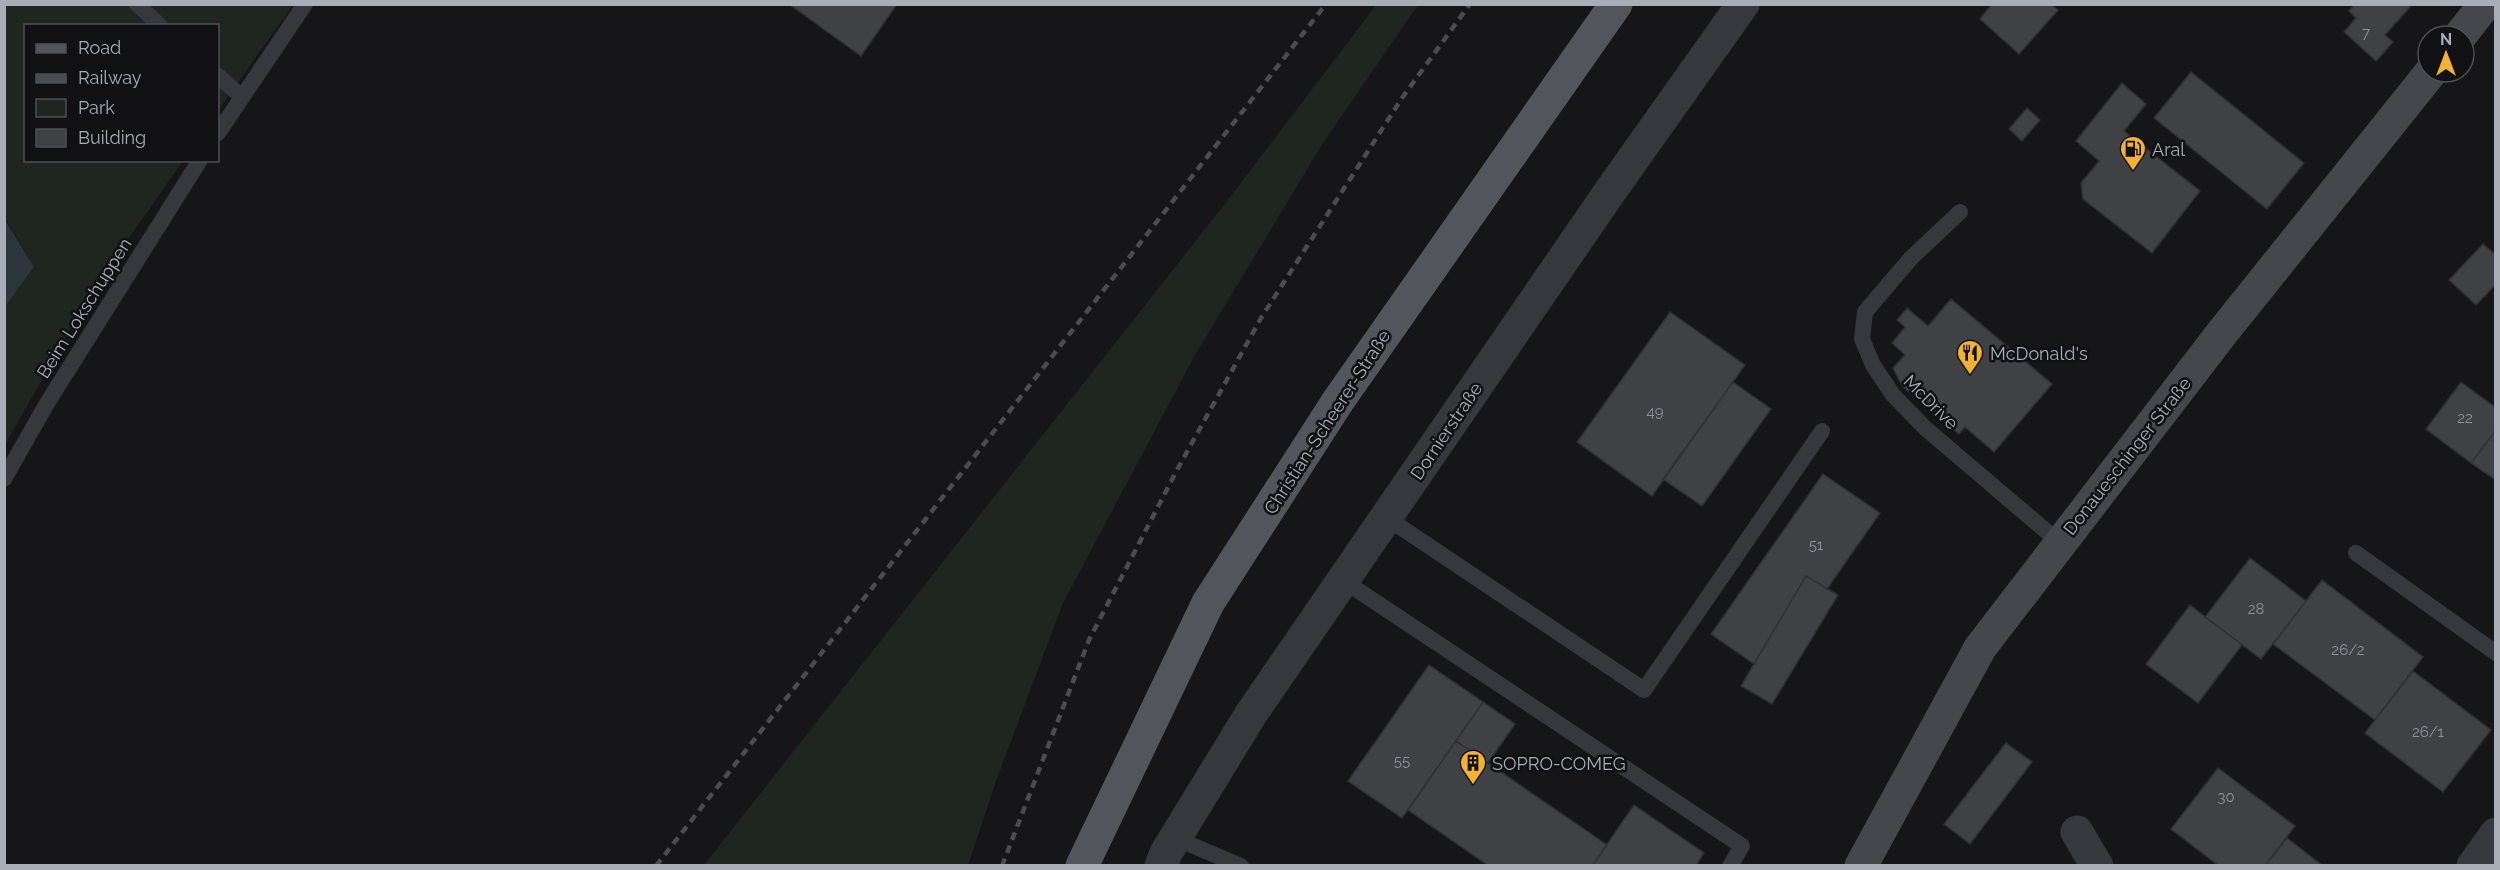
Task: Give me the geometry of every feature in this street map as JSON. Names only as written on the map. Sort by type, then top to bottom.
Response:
[{"type":"main road","name":"Christian-Scheerer-Straße","points":[[1082,866],[1208,603],[1338,401],[1616,4]]},
{"type":"street","name":"Dornierstraße","points":[[1168,852],[1251,714],[1743,4]]},
{"type":"street","points":[[2469,24],[2485,4]]},
{"type":"street","name":"Donaueschinger Straße","points":[[1861,866],[1980,648],[2059,542],[2422,84]]},
{"type":"street","points":[[2077,832],[2097,866]]},
{"type":"street","points":[[2473,866],[2496,834]]},
{"type":"lane","points":[[137,4],[158,24]]},
{"type":"lane","points":[[219,132],[304,4]]},
{"type":"lane","points":[[219,77],[241,96]]},
{"type":"lane","name":"Beim Lokschuppen","points":[[4,479],[46,405],[199,162]]},
{"type":"lane","name":"McDrive","points":[[1960,212],[1911,258],[1865,312],[1862,339],[1873,365],[1893,395],[1925,428],[2059,542]]},
{"type":"lane","points":[[1387,518],[1644,690],[1822,431]]},
{"type":"lane","points":[[2356,552],[2496,654]]},
{"type":"lane","points":[[1344,581],[1742,846],[1730,866]]},
{"type":"lane","points":[[1168,852],[1241,866]]},
{"type":"green space","points":[[5,5],[293,5],[219,110],[219,24],[24,24],[24,162],[182,162],[93,289],[5,445],[5,307],[34,267],[5,218]]},
{"type":"green space","points":[[1376,5],[1418,5],[1323,143],[1195,355],[1063,603],[995,784],[968,865],[704,865],[1231,196]]},
{"type":"shaded area","points":[[4,218],[34,267],[5,307],[4,307]]},
{"type":"building","points":[[789,4],[897,4],[861,56]]},
{"type":"building","points":[[1992,4],[2051,4],[2058,10],[2019,54],[1980,19]]},
{"type":"building","points":[[2355,4],[2407,4],[2410,7],[2385,35],[2393,42],[2376,61],[2344,32],[2356,18],[2349,11]]},
{"type":"building","points":[[2191,72],[2304,163],[2267,209],[2154,118]]},
{"type":"building","name":"Aral","points":[[2122,83],[2146,104],[2124,131],[2200,191],[2152,253],[2083,199],[2081,183],[2099,161],[2076,141]]},
{"type":"building","points":[[2027,108],[2040,120],[2022,141],[2009,129]]},
{"type":"building","points":[[2483,244],[2496,255],[2496,284],[2476,305],[2449,280]]},
{"type":"building","name":"McDonald's","points":[[1951,299],[2052,384],[1994,452],[1965,427],[1959,434],[1902,386],[1893,368],[1905,355],[1892,343],[1905,327],[1897,320],[1907,308],[1928,326]]},
{"type":"building","points":[[1670,312],[1745,365],[1652,496],[1577,442]]},
{"type":"building","points":[[1733,382],[1771,409],[1702,506],[1663,479]]},
{"type":"building","points":[[2461,382],[2496,408],[2496,430],[2471,463],[2426,429]]},
{"type":"building","points":[[2496,430],[2496,480],[2471,463]]},
{"type":"building","points":[[1823,474],[1880,513],[1827,589],[1806,576],[1754,664],[1711,634]]},
{"type":"building","points":[[2250,558],[2306,601],[2261,659],[2205,617]]},
{"type":"building","points":[[1806,576],[1838,595],[1772,704],[1741,686]]},
{"type":"building","points":[[2322,580],[2423,657],[2375,720],[2273,644]]},
{"type":"building","points":[[2190,605],[2242,645],[2198,703],[2146,664]]},
{"type":"building","points":[[1429,665],[1483,702],[1402,818],[1348,781]]},
{"type":"building","points":[[2413,671],[2491,730],[2443,792],[2365,733]]},
{"type":"building","points":[[1483,702],[1515,724],[1488,763],[1456,741]]},
{"type":"building","name":"SOPRO-COMEG","points":[[1456,741],[1607,845],[1592,866],[1489,866],[1408,810]]},
{"type":"building","points":[[2006,743],[2032,762],[1970,844],[1944,824]]},
{"type":"building","points":[[2218,768],[2295,826],[2265,866],[2219,866],[2171,829]]},
{"type":"building","points":[[1634,805],[1704,853],[1696,866],[1592,866]]},
{"type":"building","points":[[2287,838],[2323,866],[2265,866]]},
{"type":"railway","points":[[656,866],[1326,4]]},
{"type":"railway","points":[[1002,866],[1089,640],[1177,470],[1261,318],[1402,98],[1470,4]]},
{"type":"place","name":"Aral","points":[[2133,172]]},
{"type":"place","name":"McDonald's","points":[[1970,376]]},
{"type":"place","name":"SOPRO-COMEG","points":[[1473,786]]}]
